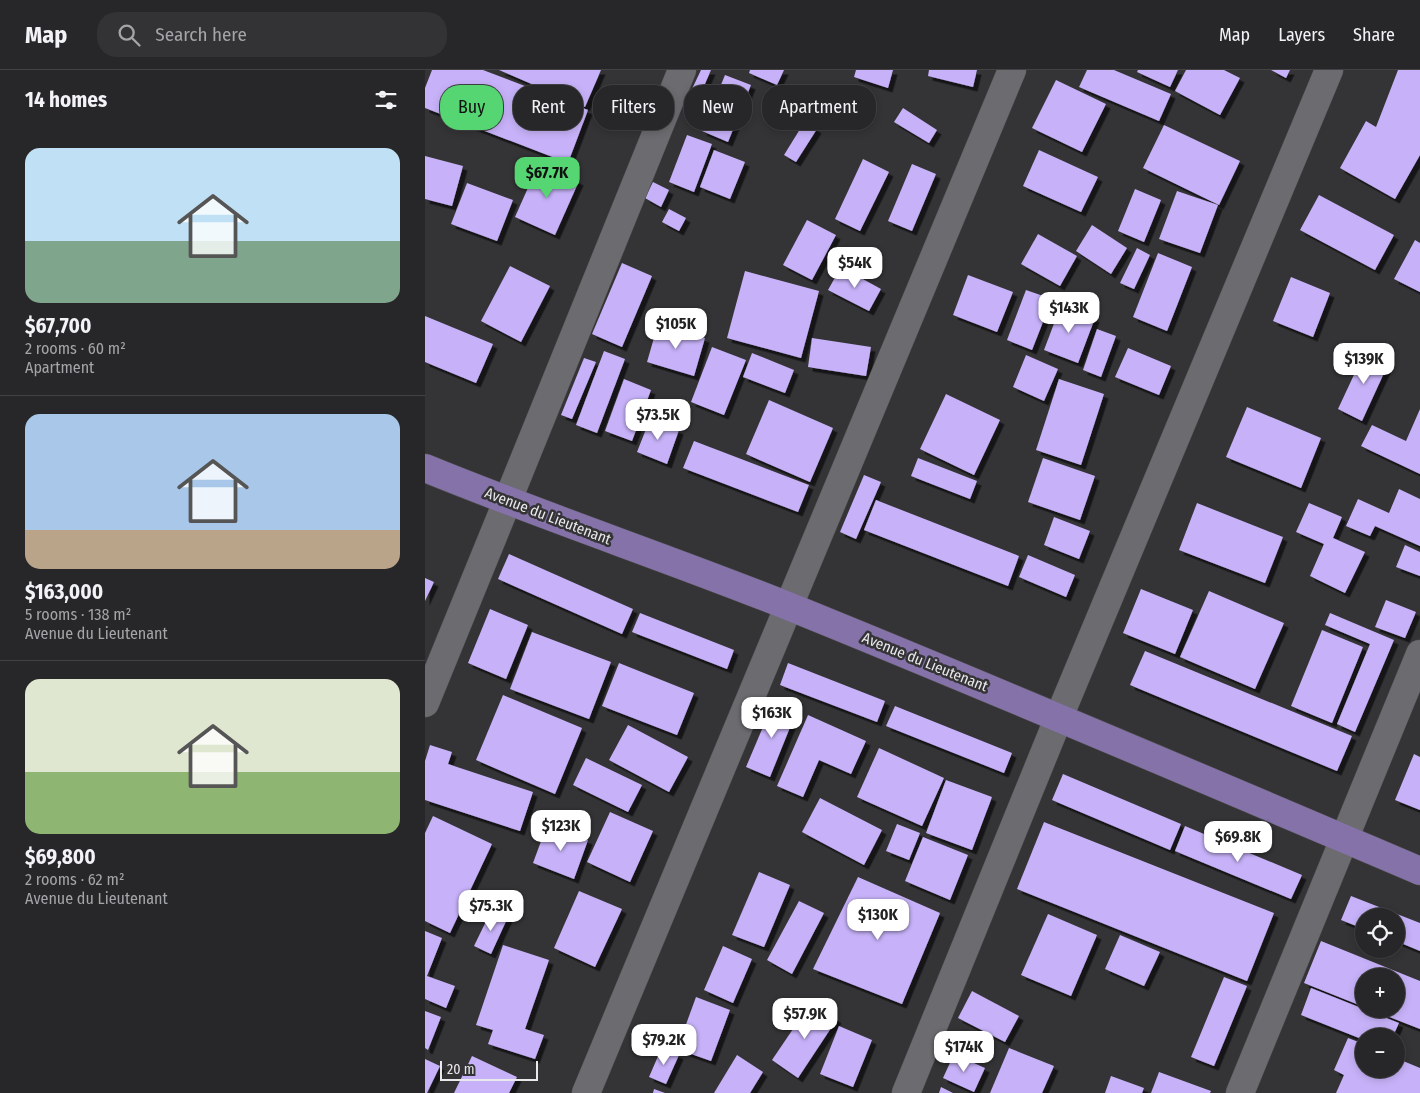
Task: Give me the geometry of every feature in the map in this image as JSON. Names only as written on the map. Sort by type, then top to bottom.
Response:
[{"type":"main road","name":"Avenue du Lieutenant","points":[[425,468],[507,502],[790,607],[1059,716],[1420,871]]},
{"type":"street","points":[[425,703],[682,70]]},
{"type":"street","points":[[586,1093],[1012,70]]},
{"type":"street","points":[[906,1093],[1059,716],[1329,70]]},
{"type":"street","points":[[1240,1093],[1420,654]]},
{"type":"building","points":[[432,70],[483,70],[522,85],[513,85],[513,130],[580,130],[568,163],[482,130],[503,130],[503,85],[440,85],[440,114],[425,108],[425,88]]},
{"type":"building","points":[[499,70],[601,70],[585,107],[583,106],[583,85],[534,85]]},
{"type":"building","points":[[701,70],[711,70],[704,85],[694,85]]},
{"type":"building","points":[[750,70],[784,70],[777,85],[749,73]]},
{"type":"building","points":[[856,70],[893,70],[888,88],[854,77]]},
{"type":"building","points":[[929,70],[977,70],[973,87],[928,76]]},
{"type":"building","points":[[1087,70],[1114,70],[1171,94],[1159,121],[1079,87]]},
{"type":"building","points":[[1138,70],[1178,70],[1170,87],[1137,72]]},
{"type":"building","points":[[1186,70],[1224,70],[1240,78],[1220,115],[1175,91]]},
{"type":"building","points":[[1271,70],[1290,70],[1286,78]]},
{"type":"building","points":[[1398,70],[1420,70],[1420,155],[1395,199],[1340,168],[1366,121],[1376,127]]},
{"type":"building","points":[[725,75],[751,85],[721,85]]},
{"type":"building","points":[[1056,80],[1106,104],[1082,152],[1032,128]]},
{"type":"building","points":[[583,108],[588,110],[583,123]]},
{"type":"building","points":[[903,108],[937,130],[929,143],[894,122]]},
{"type":"building","points":[[1164,125],[1240,161],[1219,205],[1143,168]]},
{"type":"building","points":[[702,130],[733,130],[728,142]]},
{"type":"building","points":[[799,130],[816,130],[796,162],[784,155]]},
{"type":"building","points":[[687,135],[712,144],[694,192],[669,182]]},
{"type":"building","points":[[714,150],[745,162],[730,199],[700,187]]},
{"type":"building","points":[[1039,150],[1098,177],[1081,212],[1023,186]]},
{"type":"building","points":[[425,156],[463,166],[452,206],[425,199]]},
{"type":"building","points":[[863,159],[889,172],[860,231],[835,219]]},
{"type":"building","points":[[539,163],[579,181],[555,235],[515,217]]},
{"type":"building","points":[[912,164],[936,174],[912,231],[888,221]]},
{"type":"building","points":[[653,182],[669,190],[661,207],[645,198]]},
{"type":"building","points":[[467,183],[513,200],[497,241],[451,224]]},
{"type":"building","points":[[1135,189],[1161,200],[1144,242],[1118,231]]},
{"type":"building","points":[[1177,191],[1218,205],[1200,253],[1159,239]]},
{"type":"building","points":[[1319,195],[1394,235],[1375,270],[1300,230]]},
{"type":"building","points":[[669,209],[686,218],[679,231],[662,222]]},
{"type":"building","points":[[807,220],[836,235],[812,280],[783,265]]},
{"type":"building","points":[[1092,225],[1127,248],[1111,274],[1076,251]]},
{"type":"building","points":[[1038,234],[1077,256],[1060,286],[1021,264]]},
{"type":"building","points":[[1415,240],[1420,243],[1420,292],[1394,279]]},
{"type":"building","points":[[1137,248],[1150,255],[1134,289],[1120,283]]},
{"type":"building","points":[[1158,253],[1192,267],[1167,331],[1133,317]]},
{"type":"building","points":[[622,263],[652,276],[622,347],[592,334]]},
{"type":"building","points":[[510,266],[550,286],[521,342],[481,321]]},
{"type":"building","points":[[841,267],[881,289],[869,311],[828,290]]},
{"type":"building","points":[[745,271],[819,291],[801,358],[727,338]]},
{"type":"building","points":[[968,275],[1013,292],[997,332],[953,315]]},
{"type":"building","points":[[1291,277],[1330,293],[1313,337],[1273,321]]},
{"type":"building","points":[[1026,290],[1052,299],[1032,350],[1007,340]]},
{"type":"building","points":[[1061,305],[1095,318],[1078,363],[1044,350]]},
{"type":"building","points":[[425,316],[493,344],[476,383],[425,362]]},
{"type":"building","points":[[658,324],[705,338],[694,376],[647,362]]},
{"type":"building","points":[[1097,329],[1116,336],[1101,377],[1083,370]]},
{"type":"building","points":[[812,338],[871,347],[866,376],[808,367]]},
{"type":"building","points":[[712,347],[746,360],[724,415],[691,402]]},
{"type":"building","points":[[1128,348],[1171,366],[1159,395],[1115,377]]},
{"type":"building","points":[[1366,349],[1390,360],[1362,421],[1338,409]]},
{"type":"building","points":[[604,351],[625,359],[597,433],[576,425]]},
{"type":"building","points":[[752,353],[794,370],[785,393],[743,377]]},
{"type":"building","points":[[1026,355],[1058,369],[1044,401],[1013,387]]},
{"type":"building","points":[[584,358],[596,362],[572,419],[561,415]]},
{"type":"building","points":[[624,379],[651,390],[632,441],[605,431]]},
{"type":"building","points":[[1059,379],[1104,394],[1081,465],[1036,450]]},
{"type":"building","points":[[946,394],[1000,420],[974,475],[920,449]]},
{"type":"building","points":[[769,400],[833,428],[810,482],[746,454]]},
{"type":"building","points":[[1247,407],[1321,438],[1301,488],[1226,457]]},
{"type":"building","points":[[1420,409],[1420,474],[1361,446],[1372,425],[1406,441]]},
{"type":"building","points":[[650,419],[679,430],[667,464],[637,452]]},
{"type":"building","points":[[694,441],[809,485],[798,512],[683,468]]},
{"type":"building","points":[[918,458],[977,481],[970,499],[911,476]]},
{"type":"building","points":[[1043,458],[1095,476],[1080,520],[1028,502]]},
{"type":"building","points":[[864,475],[881,482],[856,539],[840,532]]},
{"type":"building","points":[[1399,489],[1420,499],[1420,546],[1375,526],[1370,536],[1346,526],[1358,499],[1389,513]]},
{"type":"building","points":[[876,500],[1019,556],[1008,586],[864,530]]},
{"type":"building","points":[[1197,503],[1283,537],[1265,583],[1179,550]]},
{"type":"building","points":[[1309,503],[1342,517],[1333,538],[1365,552],[1345,593],[1310,576],[1324,544],[1296,532]]},
{"type":"building","points":[[1054,517],[1090,531],[1079,559],[1044,545]]},
{"type":"building","points":[[1405,545],[1420,552],[1420,576],[1396,567]]},
{"type":"building","points":[[509,554],[633,609],[622,634],[498,579]]},
{"type":"building","points":[[1028,555],[1075,575],[1066,597],[1019,577]]},
{"type":"building","points":[[425,578],[434,582],[425,601]]},
{"type":"building","points":[[1141,589],[1193,610],[1175,654],[1123,633]]},
{"type":"building","points":[[1209,591],[1284,623],[1255,689],[1180,657]]},
{"type":"building","points":[[1386,600],[1416,612],[1405,638],[1375,627]]},
{"type":"building","points":[[490,609],[528,625],[506,679],[468,663]]},
{"type":"building","points":[[640,613],[734,650],[727,669],[632,632]]},
{"type":"building","points":[[1330,613],[1394,640],[1355,732],[1337,724],[1370,644],[1325,625]]},
{"type":"building","points":[[1322,630],[1363,647],[1332,723],[1291,706]]},
{"type":"building","points":[[532,632],[611,662],[589,719],[510,689]]},
{"type":"building","points":[[1145,651],[1352,736],[1337,771],[1130,685]]},
{"type":"building","points":[[619,663],[694,693],[677,735],[602,706]]},
{"type":"building","points":[[788,663],[885,701],[877,722],[780,685]]},
{"type":"building","points":[[503,695],[582,728],[555,794],[476,760]]},
{"type":"building","points":[[774,701],[797,710],[770,777],[746,767]]},
{"type":"building","points":[[895,706],[1012,753],[1004,773],[886,726]]},
{"type":"building","points":[[808,715],[866,741],[851,774],[819,760],[803,797],[777,786]]},
{"type":"building","points":[[628,725],[688,757],[669,792],[609,760]]},
{"type":"building","points":[[430,745],[452,752],[448,764],[533,792],[520,831],[425,800],[425,761]]},
{"type":"building","points":[[879,748],[944,778],[922,826],[857,797]]},
{"type":"building","points":[[1414,754],[1420,757],[1420,810],[1395,800]]},
{"type":"building","points":[[586,758],[642,785],[628,812],[573,785]]},
{"type":"building","points":[[1063,774],[1181,824],[1170,850],[1052,800]]},
{"type":"building","points":[[946,780],[992,797],[972,850],[926,833]]},
{"type":"building","points":[[820,798],[882,830],[864,865],[802,832]]},
{"type":"building","points":[[610,812],[653,831],[630,882],[587,862]]},
{"type":"building","points":[[433,816],[492,844],[450,933],[425,921],[425,833]]},
{"type":"building","points":[[1044,822],[1274,913],[1247,981],[1017,889]]},
{"type":"building","points":[[897,824],[920,833],[909,860],[886,851]]},
{"type":"building","points":[[547,825],[588,840],[574,879],[533,863]]},
{"type":"building","points":[[1185,826],[1302,875],[1291,899],[1175,851]]},
{"type":"building","points":[[923,837],[968,855],[950,900],[905,881]]},
{"type":"building","points":[[759,872],[790,885],[764,947],[732,935]]},
{"type":"building","points":[[858,877],[940,913],[902,1004],[813,969]]},
{"type":"building","points":[[579,891],[622,909],[595,967],[554,948]]},
{"type":"building","points":[[1351,896],[1382,908],[1355,908],[1355,925],[1341,920]]},
{"type":"building","points":[[799,901],[824,913],[792,974],[767,960]]},
{"type":"building","points":[[492,909],[508,917],[491,954],[474,946]]},
{"type":"building","points":[[1048,914],[1097,935],[1071,996],[1021,975]]},
{"type":"building","points":[[1405,917],[1420,923],[1420,951],[1405,945]]},
{"type":"building","points":[[425,931],[442,938],[427,976],[455,986],[446,1008],[425,999]]},
{"type":"building","points":[[1120,935],[1160,952],[1144,986],[1105,969]]},
{"type":"building","points":[[1321,941],[1355,955],[1355,958],[1363,958],[1388,968],[1355,968],[1355,1003],[1304,983]]},
{"type":"building","points":[[503,945],[549,960],[525,1029],[544,1035],[535,1059],[488,1044],[493,1030],[476,1025]]},
{"type":"building","points":[[723,946],[752,959],[733,1003],[704,990]]},
{"type":"building","points":[[1405,975],[1420,981],[1420,1029],[1392,1018],[1405,1018]]},
{"type":"building","points":[[1224,977],[1247,986],[1214,1066],[1191,1057]]},
{"type":"building","points":[[1311,988],[1355,1006],[1355,1018],[1386,1018],[1399,1023],[1397,1028],[1355,1028],[1355,1036],[1301,1015]]},
{"type":"building","points":[[972,991],[1019,1016],[1005,1042],[958,1018]]},
{"type":"building","points":[[696,997],[730,1010],[711,1061],[677,1049]]},
{"type":"building","points":[[812,1001],[837,1019],[798,1078],[772,1060]]},
{"type":"building","points":[[425,1011],[441,1017],[428,1050],[425,1048]]},
{"type":"building","points":[[839,1026],[872,1040],[853,1087],[820,1074]]},
{"type":"building","points":[[1348,1038],[1355,1041],[1355,1078],[1405,1078],[1405,1062],[1420,1068],[1420,1093],[1336,1093],[1344,1075],[1334,1070]]},
{"type":"building","points":[[662,1047],[679,1055],[666,1084],[649,1077]]},
{"type":"building","points":[[1009,1048],[1054,1066],[1042,1093],[990,1093]]},
{"type":"building","points":[[954,1054],[985,1068],[974,1092],[943,1078]]},
{"type":"building","points":[[737,1055],[763,1072],[750,1093],[714,1093]]},
{"type":"building","points":[[472,1056],[517,1077],[509,1093],[454,1093]]},
{"type":"building","points":[[425,1059],[440,1066],[427,1093],[425,1093]]},
{"type":"building","points":[[1159,1072],[1211,1091],[1210,1093],[1151,1093]]},
{"type":"building","points":[[1111,1076],[1144,1088],[1142,1093],[1105,1093]]},
{"type":"building","points":[[941,1087],[953,1093],[939,1093]]},
{"type":"building","points":[[654,1089],[665,1093],[653,1093]]}]
